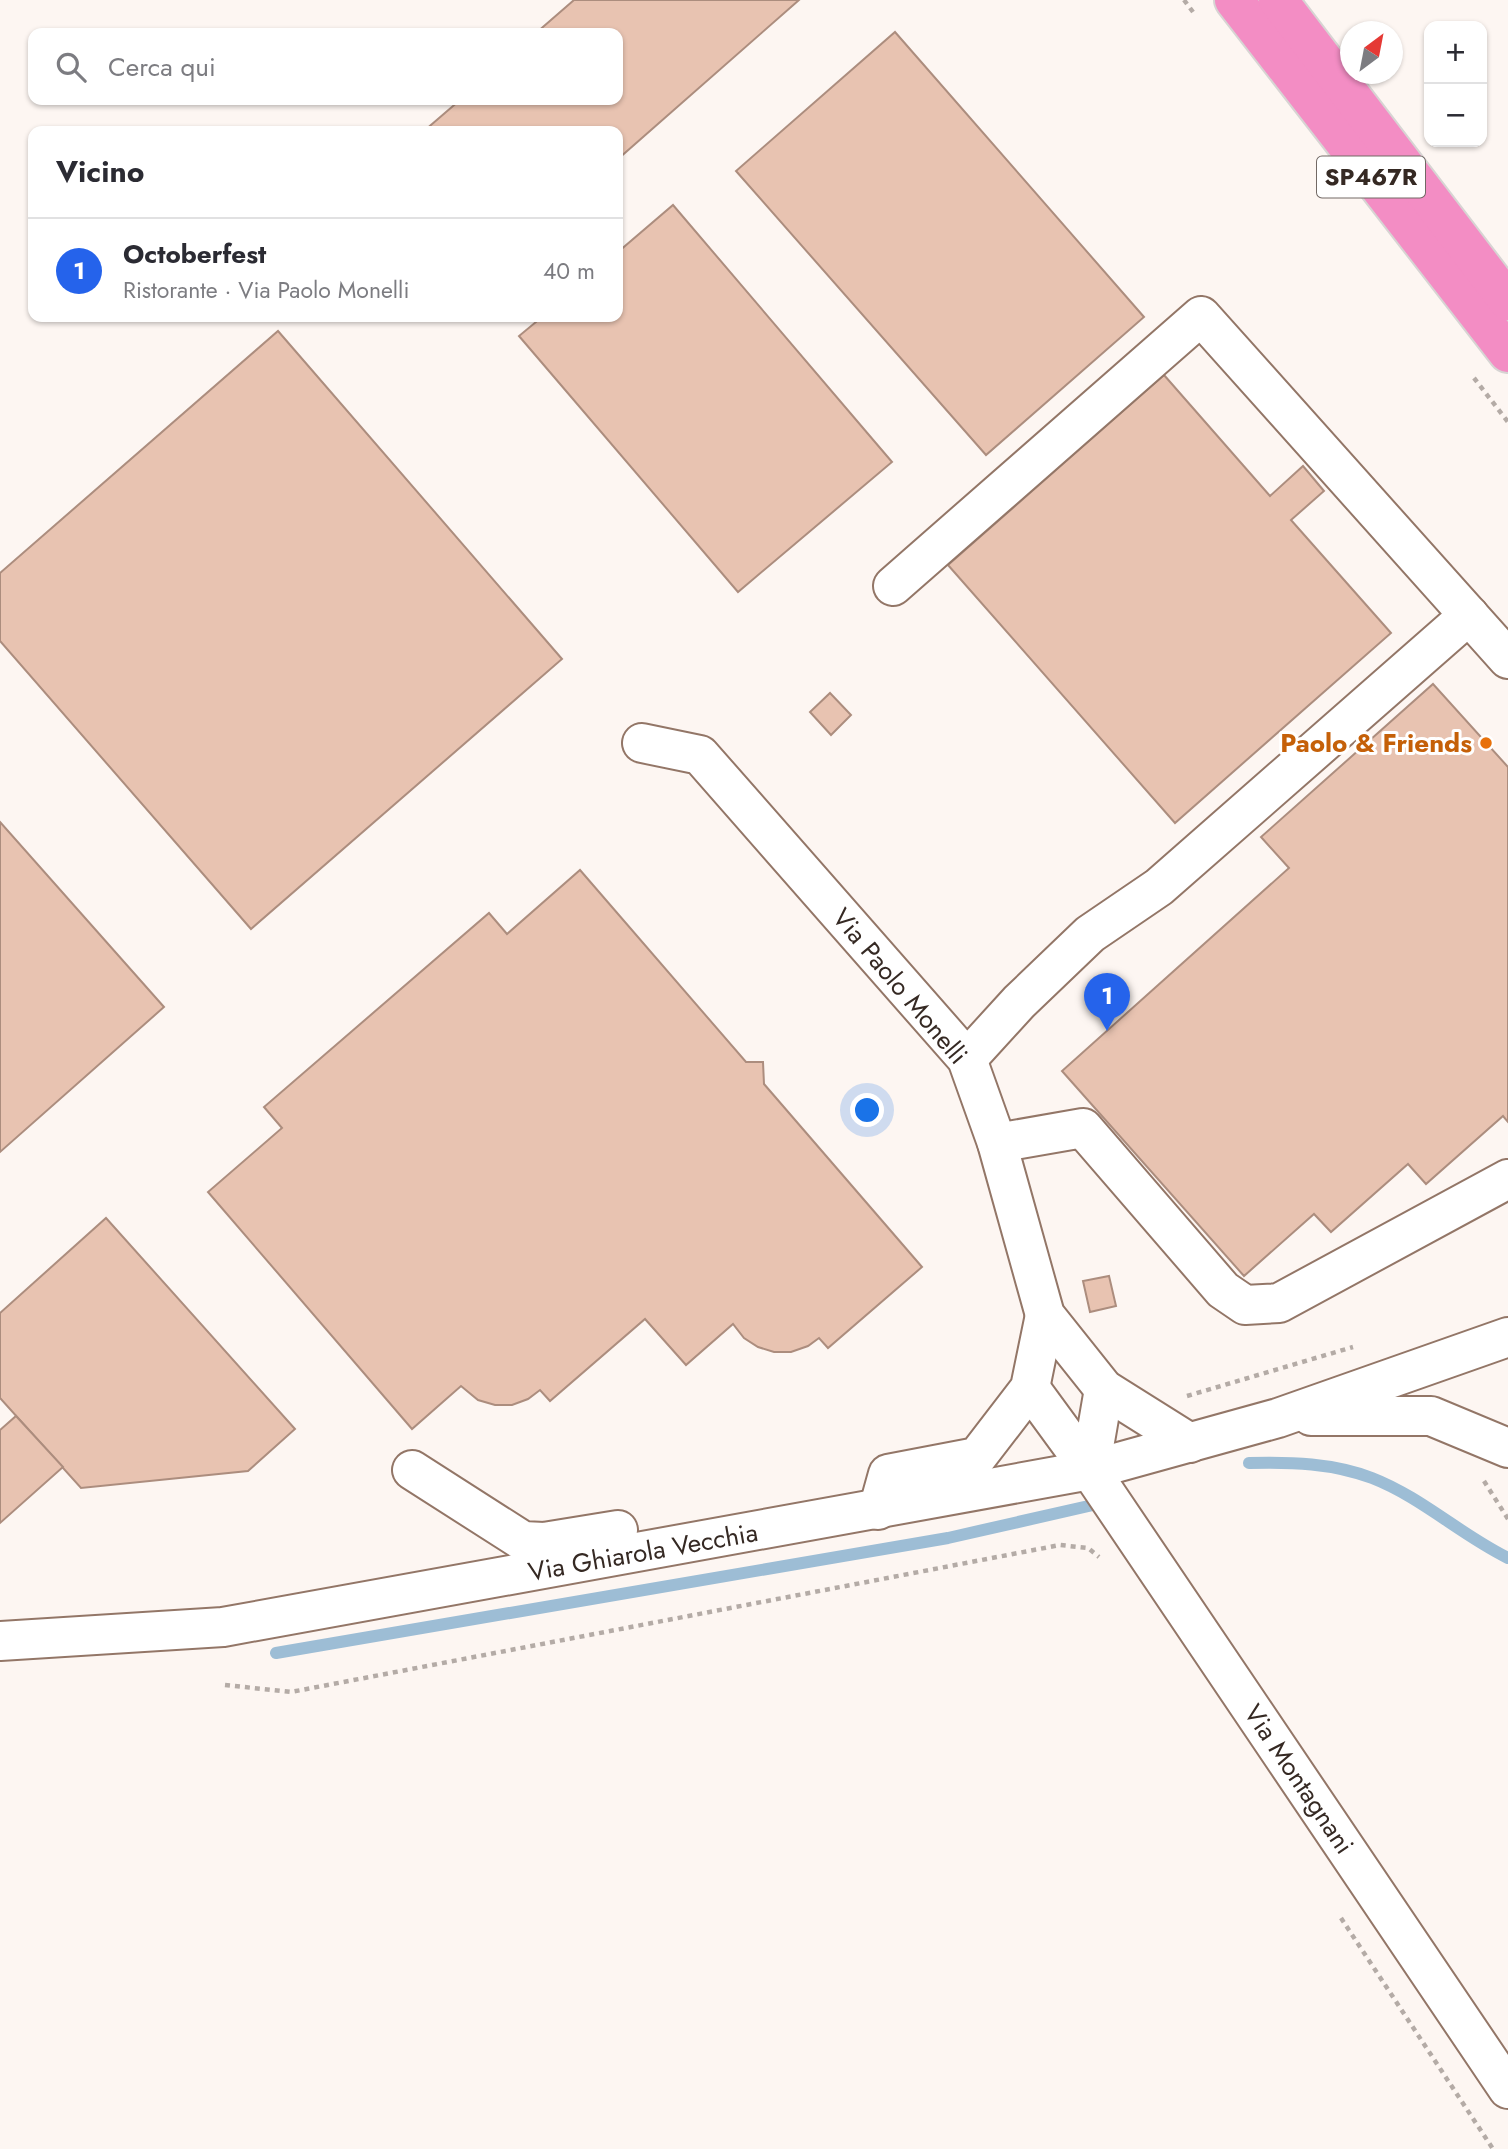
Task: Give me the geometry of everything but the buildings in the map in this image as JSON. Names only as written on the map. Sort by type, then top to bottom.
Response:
[{"type":"highway","name":"SP467R","points":[[1234,0],[1495,311]]},
{"type":"highway","name":"SP467R","points":[[1278,0],[1495,311],[1508,353]]},
{"type":"highway","points":[[1495,311],[1508,378]]},
{"type":"street","points":[[893,586],[1201,316],[1508,659]]},
{"type":"street","points":[[967,1059],[1019,1002],[1090,934],[1159,887],[1469,615]]},
{"type":"street","name":"Via Paolo Monelli","points":[[642,743],[700,755],[967,1059],[997,1143],[1045,1315]]},
{"type":"street","points":[[997,1143],[1083,1128],[1223,1290],[1245,1305],[1279,1303],[1508,1179]]},
{"type":"street","points":[[878,1510],[888,1474],[977,1457],[1030,1388],[1045,1315]]},
{"type":"street","points":[[1045,1315],[1104,1389],[1190,1443]]},
{"type":"street","name":"Via Ghiarola Vecchia","points":[[0,1641],[223,1627],[1090,1470],[1278,1418],[1508,1337]]},
{"type":"street","name":"Via Montagnani","points":[[1030,1388],[1090,1470],[1508,2089]]},
{"type":"street","points":[[1090,1470],[1104,1389]]},
{"type":"street","name":"Via Ghiarola Vecchia","points":[[1278,1418],[1352,1414],[1431,1416],[1508,1448]]},
{"type":"street","points":[[412,1470],[523,1541],[544,1542],[627,1529],[641,1553]]},
{"type":"path","points":[[1181,1398],[1363,1344]]},
{"type":"path","points":[[225,1685],[291,1692],[1060,1545],[1088,1548],[1109,1564]]},
{"type":"path","points":[[1339,1915],[1493,2149]]},
{"type":"waterway","points":[[1249,1463],[1312,1464],[1372,1478],[1407,1495],[1508,1558]]},
{"type":"waterway","points":[[276,1653],[948,1538],[1093,1505]]},
{"type":"place","name":"Paolo & Friends","points":[[1486,743]]},
{"type":"place","name":"Octoberfest","points":[[1107,1031]]}]
